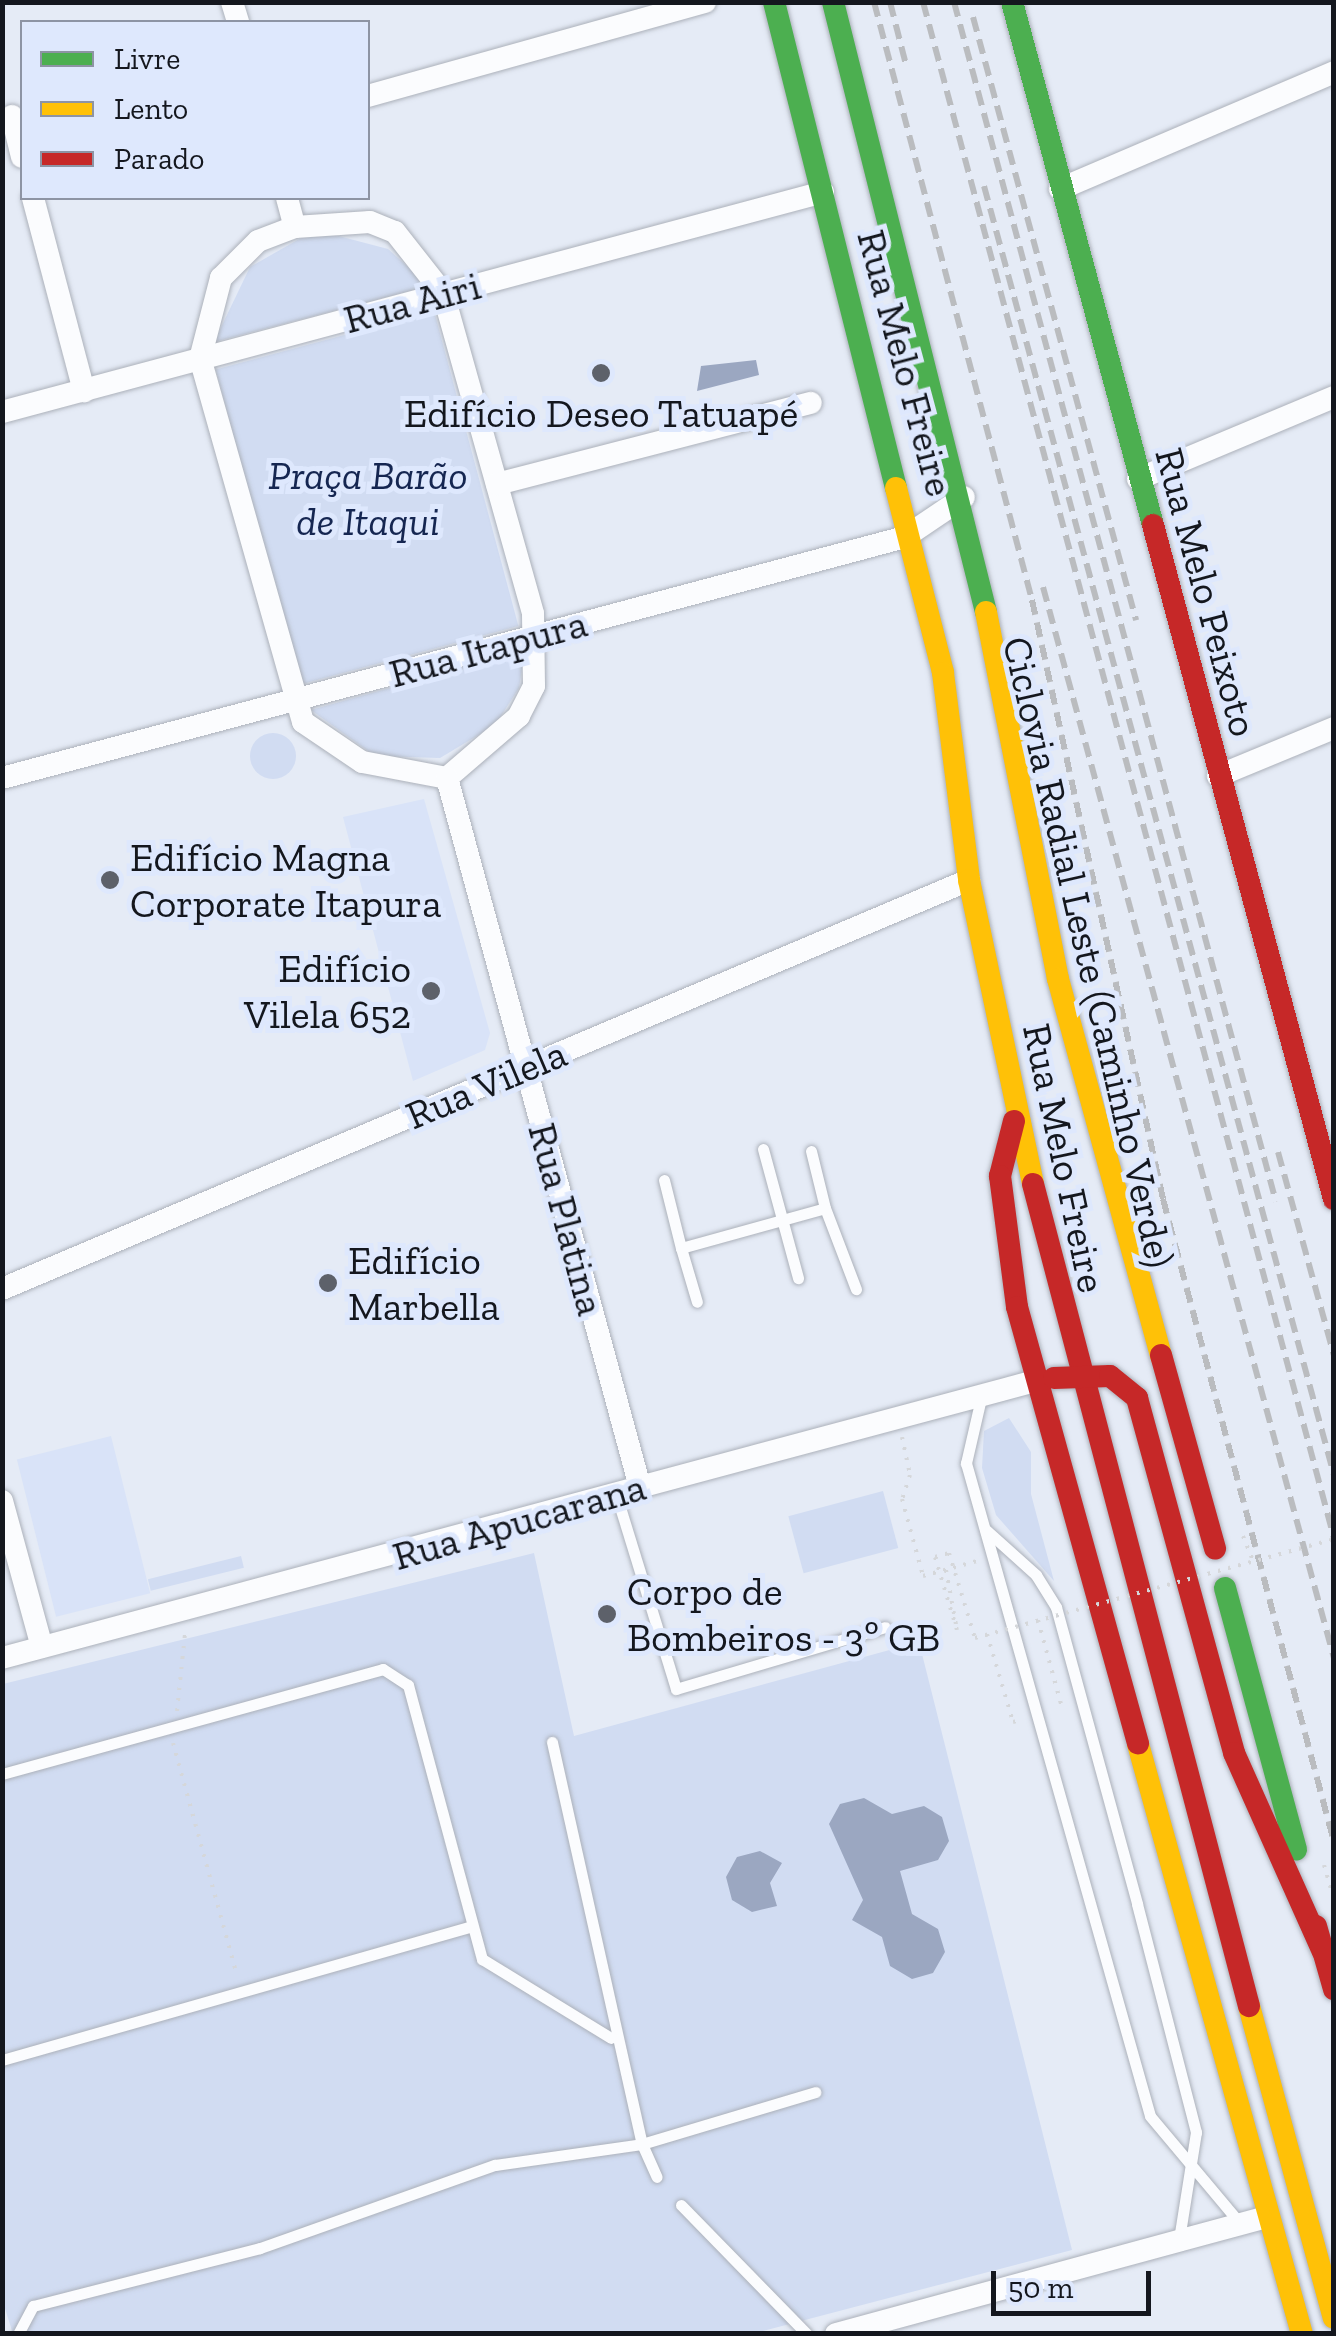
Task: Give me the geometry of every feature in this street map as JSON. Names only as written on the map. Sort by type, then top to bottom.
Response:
[{"type":"main road","name":"Rua Melo Freire","points":[[774,2],[911,533],[943,673],[970,880],[1016,1118],[1077,1375],[1334,2318]]},
{"type":"main road","points":[[819,2],[850,122],[872,157]]},
{"type":"main road","name":"Rua Melo Freire","points":[[833,2],[964,498],[1058,979],[1224,1543]]},
{"type":"main road","name":"Rua Melo Peixoto","points":[[1012,2],[1334,1199]]},
{"type":"main road","points":[[1016,1118],[1001,1200],[1036,1381],[1264,2218],[1302,2334]]},
{"type":"main road","points":[[1036,1381],[1077,1375],[1121,1380],[1137,1398],[1234,1753],[1323,1952]]},
{"type":"main road","points":[[1234,1581],[1334,1990]]},
{"type":"street","points":[[370,95],[705,2]]},
{"type":"street","points":[[1060,189],[1334,72]]},
{"type":"street","points":[[12,116],[20,149]]},
{"type":"street","name":"Rua Airi","points":[[2,412],[822,192]]},
{"type":"street","points":[[34,200],[84,391]]},
{"type":"street","points":[[288,200],[295,227]]},
{"type":"street","points":[[347,220],[395,232],[443,293],[536,636],[534,686],[519,716],[448,778],[387,770],[326,746],[294,700],[200,359],[220,278],[258,242],[295,227],[347,220]]},
{"type":"street","points":[[1138,479],[1334,397]]},
{"type":"street","points":[[497,484],[811,403]]},
{"type":"street","name":"Rua Itapura","points":[[2,778],[911,533],[964,498]]},
{"type":"street","points":[[1218,776],[1334,728]]},
{"type":"street","name":"Rua Platina","points":[[448,778],[640,1487]]},
{"type":"street","name":"Rua Vilela","points":[[2,1289],[970,880]]},
{"type":"street","name":"Rua Apucarana","points":[[2,1658],[1036,1381]]},
{"type":"street","points":[[2,1501],[42,1647]]},
{"type":"street","points":[[836,2334],[873,2329],[1264,2218]]},
{"type":"lane","points":[[764,1149],[798,1278]]},
{"type":"lane","points":[[811,1151],[825,1208],[856,1289]]},
{"type":"lane","points":[[664,1180],[697,1302]]},
{"type":"lane","points":[[681,1248],[825,1208]]},
{"type":"lane","points":[[983,1394],[966,1442],[985,1529],[1150,2116],[1194,2176],[1241,2224]]},
{"type":"lane","points":[[616,1494],[676,1689],[885,1626]]},
{"type":"lane","points":[[985,1529],[1036,1575],[1056,1608],[1192,2107],[1194,2176],[1179,2240]]},
{"type":"lane","points":[[2,1774],[383,1668],[408,1685],[469,1927],[491,1969],[611,2038]]},
{"type":"lane","points":[[552,1742],[611,2038],[642,2144],[658,2177]]},
{"type":"lane","points":[[2,2060],[469,1927]]},
{"type":"lane","points":[[18,2334],[33,2306],[260,2248],[494,2165],[642,2144],[814,2092]]},
{"type":"lane","points":[[681,2205],[806,2334]]},
{"type":"path","points":[[898,1417],[910,1475],[902,1498],[923,1576],[993,1557]]},
{"type":"path","points":[[946,1570],[957,1630],[935,1558],[949,1553],[975,1638],[1334,1538]]},
{"type":"path","points":[[1224,1543],[1234,1581]]},
{"type":"path","points":[[191,1610],[170,1729],[240,1992]]},
{"type":"path","points":[[1038,1620],[1062,1708]]},
{"type":"path","points":[[987,1634],[1013,1722]]},
{"type":"path","points":[[1323,1861],[1334,1899]]},
{"type":"shaded area","points":[[756,360],[759,375],[697,391],[701,366]]},
{"type":"shaded area","points":[[424,799],[490,1033],[485,1050],[413,1081],[343,817]]},
{"type":"shaded area","points":[[111,1436],[150,1593],[56,1617],[17,1459]]},
{"type":"shaded area","points":[[864,1798],[892,1814],[924,1806],[942,1817],[949,1841],[938,1860],[900,1871],[912,1914],[938,1929],[945,1952],[933,1973],[912,1979],[890,1966],[882,1937],[852,1920],[863,1900],[829,1824],[840,1804]]},
{"type":"shaded area","points":[[760,1851],[782,1863],[770,1883],[777,1906],[752,1912],[732,1900],[726,1877],[737,1857]]},
{"type":"green space","name":"Praça Barão de Itaqui","points":[[331,234],[388,249],[429,286],[214,342],[250,267],[301,238]]},
{"type":"green space","name":"Praça Barão de Itaqui","points":[[434,311],[518,626],[300,684],[216,369]]},
{"type":"green space","name":"Praça Barão de Itaqui","points":[[525,650],[519,688],[495,725],[440,758],[375,756],[311,710]]},
{"type":"green space","points":[[273,733],[289,740],[296,756],[289,772],[273,779],[257,772],[250,756],[257,740]]},
{"type":"green space","points":[[1009,1418],[1031,1452],[1031,1494],[1054,1581],[996,1515],[982,1468],[984,1431]]},
{"type":"green space","points":[[883,1491],[898,1548],[804,1573],[788,1516]]},
{"type":"green space","points":[[534,1553],[574,1736],[919,1642],[1072,2250],[755,2333],[13,2334],[3,2302],[3,1684]]},
{"type":"green space","points":[[241,1556],[244,1568],[151,1591],[148,1579]]},
{"type":"railway","points":[[874,2],[1032,600],[1163,1199],[1334,1842]]},
{"type":"railway","points":[[890,2],[906,65]]},
{"type":"railway","points":[[923,2],[1334,1538]]},
{"type":"railway","points":[[954,2],[1276,1202]]},
{"type":"railway","points":[[973,17],[1136,620]]},
{"type":"railway","points":[[984,186],[1334,1475]]},
{"type":"railway","points":[[1043,587],[1334,1658]]},
{"type":"railway","points":[[1278,1152],[1334,1356]]},
{"type":"traffic: fast","points":[[774,2],[896,488]]},
{"type":"traffic: fast","points":[[833,2],[986,612]]},
{"type":"traffic: fast","points":[[1012,2],[1153,525]]},
{"type":"traffic: fast","points":[[1225,1588],[1296,1850]]},
{"type":"traffic: slow","points":[[896,488],[943,673],[969,880],[1033,1184]]},
{"type":"traffic: slow","points":[[986,612],[1058,979],[1161,1355]]},
{"type":"traffic: slow","points":[[1138,1744],[1302,2334]]},
{"type":"traffic: slow","points":[[1249,2006],[1334,2318]]},
{"type":"traffic: jam","points":[[1153,525],[1334,1199]]},
{"type":"traffic: jam","points":[[1014,1121],[1000,1176],[1017,1307],[1138,1744]]},
{"type":"traffic: jam","points":[[1033,1184],[1249,2006]]},
{"type":"traffic: jam","points":[[1161,1355],[1215,1549]]},
{"type":"traffic: jam","points":[[1054,1378],[1110,1376],[1137,1398],[1234,1753],[1323,1952]]},
{"type":"traffic: jam","points":[[1316,1926],[1334,1989]]},
{"type":"place","name":"Edifício Deseo Tatuapé","points":[[601,373]]},
{"type":"place","name":"Edifício Magna Corporate Itapura","points":[[110,880]]},
{"type":"place","name":"Edifício Vilela 652","points":[[431,991]]},
{"type":"place","name":"Edifício Marbella","points":[[328,1283]]},
{"type":"place","name":"Corpo de Bombeiros - 3º GB","points":[[607,1614]]}]
